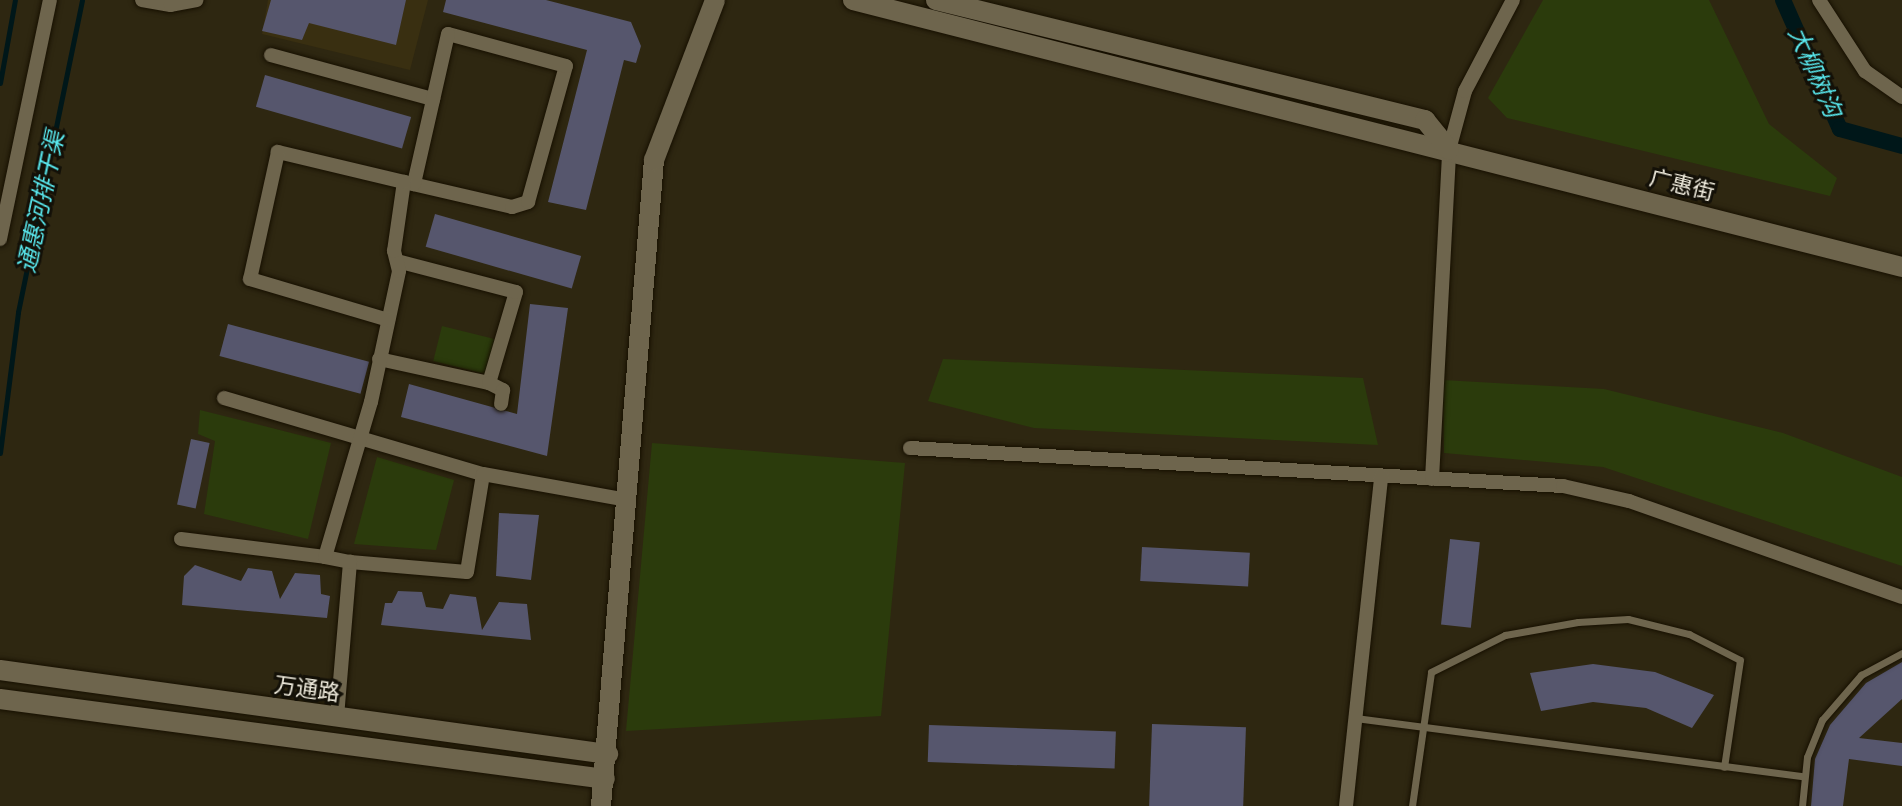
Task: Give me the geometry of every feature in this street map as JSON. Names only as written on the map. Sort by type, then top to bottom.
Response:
[{"type":"street","points":[[0,239],[50,0]]},
{"type":"street","points":[[142,0],[171,5],[197,0]]},
{"type":"street","points":[[601,806],[608,754],[654,160],[715,0]]},
{"type":"street","name":"广惠街","points":[[853,0],[1902,267]]},
{"type":"street","points":[[936,0],[1425,120],[1449,150]]},
{"type":"street","points":[[1432,479],[1449,150],[1465,91],[1513,0]]},
{"type":"street","points":[[1819,0],[1865,71],[1902,97]]},
{"type":"street","points":[[325,557],[379,359],[388,320],[409,183],[448,34],[566,66],[528,202],[512,207],[409,183],[278,152],[249,268],[257,285],[388,320]]},
{"type":"street","points":[[271,55],[433,99]]},
{"type":"street","points":[[397,261],[516,292],[489,383]]},
{"type":"street","points":[[379,359],[489,383],[503,390],[501,404]]},
{"type":"street","points":[[224,398],[483,474],[627,500]]},
{"type":"street","points":[[910,448],[1563,486],[1629,501],[1902,597]]},
{"type":"street","points":[[181,539],[350,562],[467,572],[483,474]]},
{"type":"street","points":[[1346,806],[1381,476]]},
{"type":"street","points":[[337,717],[350,562]]},
{"type":"street","name":"万通路","points":[[0,670],[608,754]]},
{"type":"street","points":[[0,699],[605,779]]},
{"type":"lane","points":[[1412,806],[1426,682],[1449,658],[1505,635],[1628,619],[1689,634],[1740,660],[1724,767]]},
{"type":"lane","points":[[1802,806],[1803,776],[1813,738],[1833,704],[1861,675],[1902,653]]},
{"type":"lane","points":[[1355,718],[1803,776]]},
{"type":"shaded area","points":[[268,0],[428,0],[410,70],[262,34]]},
{"type":"green space","points":[[1543,0],[1709,0],[1769,124],[1837,178],[1830,196],[1507,118],[1488,98]]},
{"type":"green space","points":[[442,326],[494,339],[486,374],[433,361]]},
{"type":"green space","points":[[943,359],[1363,378],[1378,445],[1034,428],[928,401]]},
{"type":"green space","points":[[1443,380],[1604,389],[1783,433],[1902,477],[1902,566],[1603,467],[1444,453]]},
{"type":"green space","points":[[200,410],[331,443],[308,539],[204,514],[215,441],[198,434]]},
{"type":"green space","points":[[652,443],[905,463],[881,716],[626,731]]},
{"type":"green space","points":[[377,457],[454,480],[436,550],[354,544]]},
{"type":"building","points":[[271,0],[406,0],[396,45],[309,23],[302,40],[262,31]]},
{"type":"building","points":[[446,0],[546,0],[631,22],[641,46],[636,63],[624,60],[586,210],[548,202],[587,50],[443,12]]},
{"type":"building","points":[[265,75],[411,117],[402,149],[256,107]]},
{"type":"building","points":[[435,214],[581,256],[572,289],[426,247]]},
{"type":"building","points":[[530,304],[568,308],[547,456],[401,417],[409,384],[517,414]]},
{"type":"building","points":[[228,324],[369,362],[360,394],[219,356]]},
{"type":"building","points":[[191,439],[210,443],[196,508],[177,505]]},
{"type":"building","points":[[499,513],[539,515],[531,580],[496,576]]},
{"type":"building","points":[[1450,539],[1480,542],[1471,628],[1441,625]]},
{"type":"building","points":[[1142,547],[1250,553],[1248,587],[1140,581]]},
{"type":"building","points":[[195,565],[241,581],[248,568],[272,571],[280,599],[295,573],[320,575],[321,594],[330,596],[327,618],[182,605],[184,576]]},
{"type":"building","points":[[398,591],[422,592],[426,607],[443,609],[450,594],[476,597],[482,630],[499,602],[527,604],[531,640],[381,625],[385,603],[392,603]]},
{"type":"building","points":[[1902,662],[1902,699],[1859,738],[1902,743],[1902,766],[1849,759],[1843,806],[1811,806],[1815,759],[1830,725],[1866,683]]},
{"type":"building","points":[[1593,664],[1655,672],[1714,695],[1692,728],[1646,708],[1593,702],[1541,711],[1530,673]]},
{"type":"building","points":[[1152,724],[1246,727],[1243,806],[1149,806]]},
{"type":"building","points":[[929,725],[1116,732],[1115,769],[928,762]]},
{"type":"waterway","points":[[0,83],[15,0]]},
{"type":"waterway","name":"通惠河排干渠","points":[[0,453],[18,312],[82,0]]},
{"type":"waterway","name":"大柳树沟","points":[[1783,0],[1840,129],[1902,146]]}]
